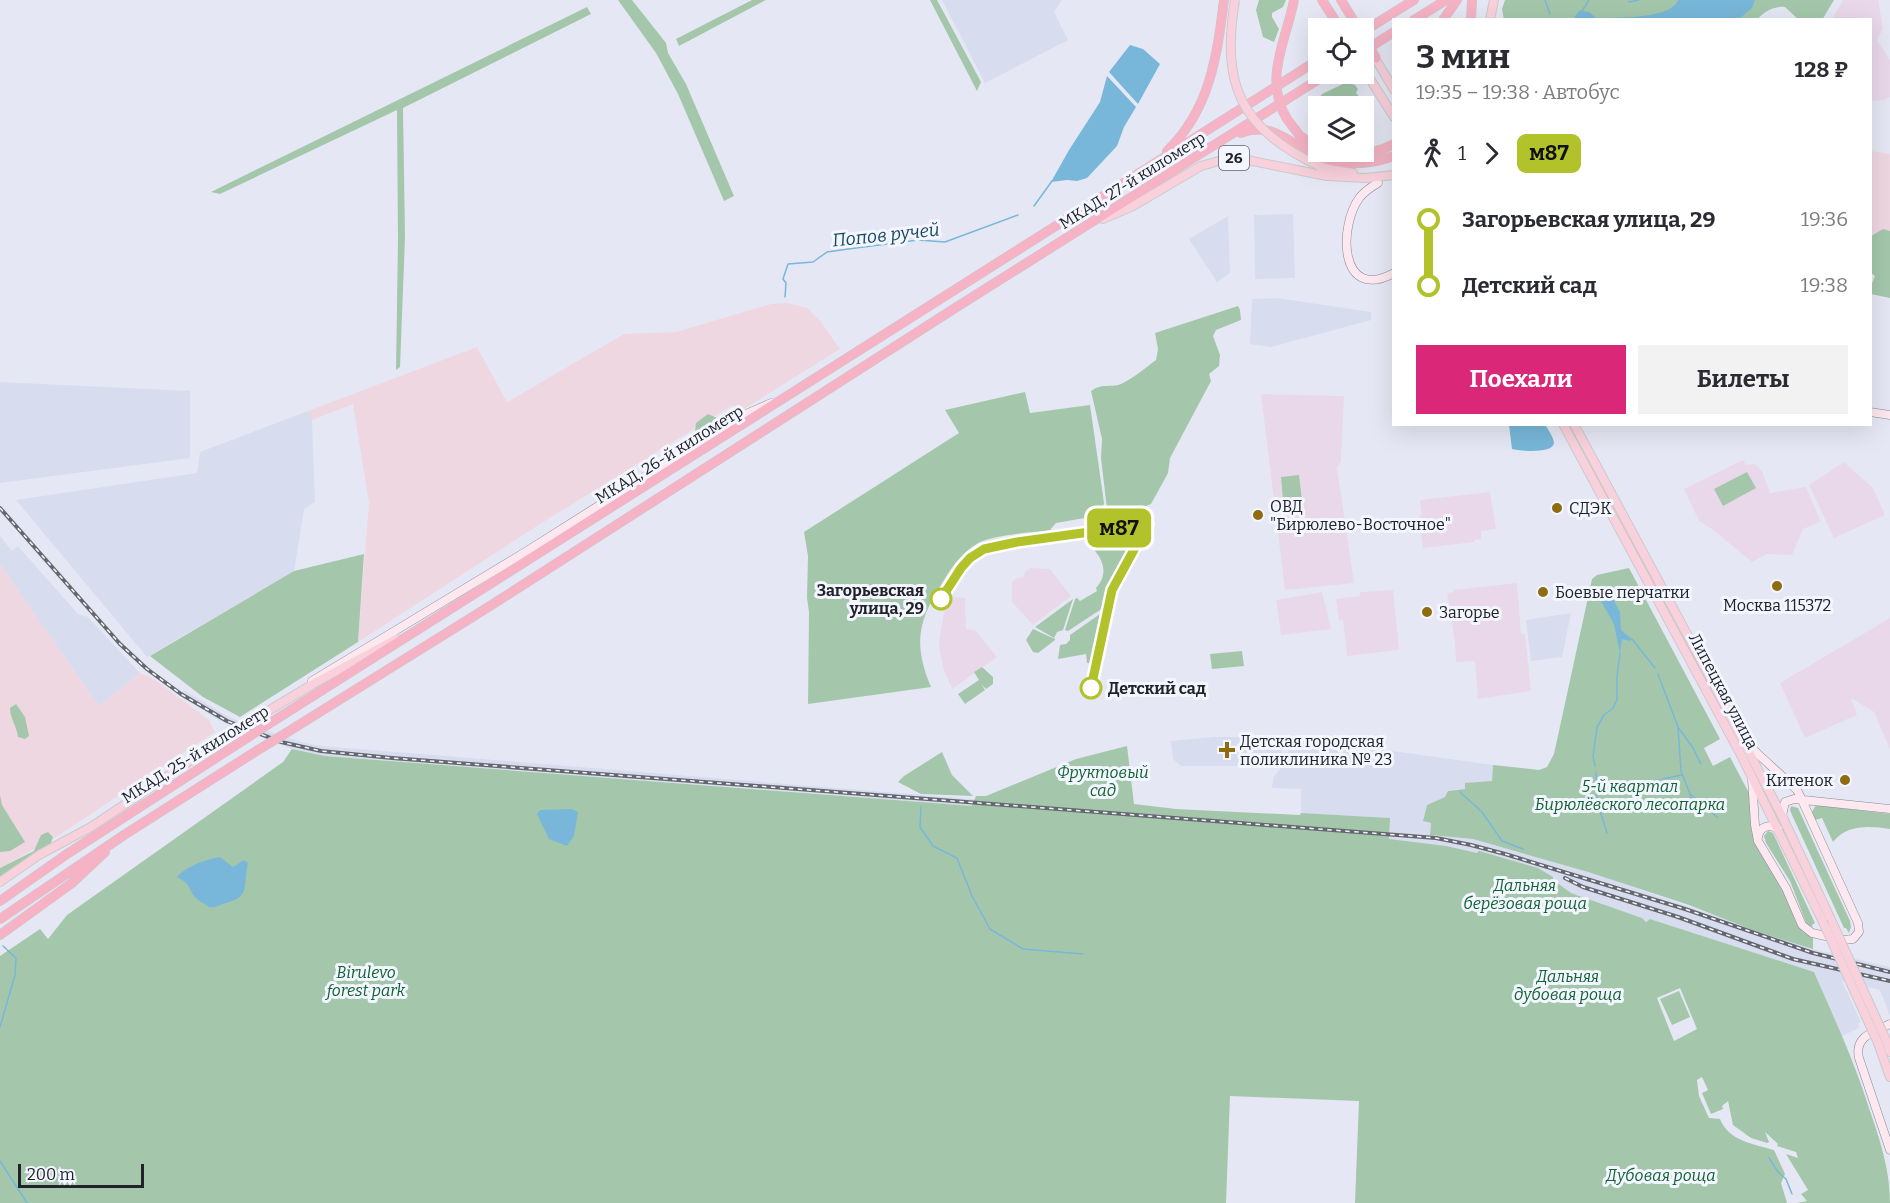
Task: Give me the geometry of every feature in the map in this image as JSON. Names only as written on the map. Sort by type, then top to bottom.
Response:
[{"type":"highway","points":[[1144,170],[1176,142],[1200,107],[1213,71],[1224,0]]},
{"type":"highway","points":[[1294,0],[1276,68],[1277,92],[1287,119],[1300,136],[1308,141]]},
{"type":"highway","points":[[1323,0],[1333,18]]},
{"type":"highway","points":[[1341,0],[1352,18]]},
{"type":"highway","points":[[1374,25],[1414,0]]},
{"type":"highway","points":[[1417,18],[1446,0]]},
{"type":"highway","points":[[1444,18],[1457,0]]},
{"type":"highway","points":[[1471,18],[1472,0]]},
{"type":"highway","points":[[1374,45],[1392,33]]},
{"type":"highway","points":[[1374,55],[1377,60]]},
{"type":"highway","name":"МКАД, 27-й километр","points":[[944,297],[1308,66]]},
{"type":"highway","name":"МКАД, 27-й километр","points":[[952,310],[1311,84]]},
{"type":"highway","points":[[1212,147],[1244,132],[1264,129],[1275,132],[1315,155],[1336,162],[1364,163],[1392,156]]},
{"type":"highway","points":[[1374,152],[1392,145]]},
{"type":"highway","name":"МКАД, 26-й километр","points":[[409,636],[944,297]]},
{"type":"highway","name":"МКАД, 26-й километр","points":[[418,650],[952,310]]},
{"type":"highway","name":"МКАД, 25-й километр","points":[[0,902],[76,848],[409,636]]},
{"type":"highway","name":"МКАД, 25-й километр","points":[[124,834],[418,650]]},
{"type":"highway","points":[[0,919],[124,834]]},
{"type":"highway","points":[[0,935],[72,883],[124,834]]},
{"type":"highway","points":[[0,895],[23,885]]},
{"type":"main road","points":[[1235,0],[1230,57],[1236,86],[1255,122],[1272,138],[1319,166],[1345,172],[1392,175]]},
{"type":"main road","points":[[1391,14],[1408,0]]},
{"type":"main road","points":[[1490,18],[1493,3]]},
{"type":"main road","points":[[1377,60],[1392,86]]},
{"type":"main road","points":[[1373,84],[1392,114]]},
{"type":"main road","name":"26","points":[[1089,225],[1133,206],[1201,166],[1226,159],[1242,159],[1287,170],[1327,176],[1366,178],[1392,175]]},
{"type":"main road","name":"Липецкая улица","points":[[1564,426],[1750,772],[1882,1042],[1890,1052]]},
{"type":"main road","name":"Липецкая улица","points":[[1575,426],[1782,816],[1833,924],[1882,1042],[1890,1077]]},
{"type":"main road","points":[[0,882],[46,851],[91,827],[272,708],[452,609]]},
{"type":"street","points":[[1378,183],[1360,196],[1352,211],[1346,255],[1354,272],[1366,278],[1380,279],[1392,274]]},
{"type":"street","points":[[272,708],[320,675],[527,550],[736,419],[797,391]]},
{"type":"street","points":[[1872,412],[1890,415]]},
{"type":"street","points":[[1622,534],[1629,537],[1631,530]]},
{"type":"street","points":[[1744,742],[1797,790],[1858,923],[1857,936],[1849,941],[1812,933],[1804,928],[1786,888],[1757,838],[1750,772]]},
{"type":"street","points":[[1782,816],[1785,802],[1801,798],[1890,809]]},
{"type":"street","points":[[1757,838],[1765,826],[1779,830]]},
{"type":"street","points":[[1890,1024],[1863,1037],[1857,1049],[1858,1058],[1890,1150]]},
{"type":"shaded area","points":[[942,0],[1062,0],[1054,12],[1068,40],[985,83]]},
{"type":"shaded area","points":[[1843,0],[1878,0],[1883,29],[1877,40],[1890,60],[1890,97],[1872,101],[1872,18],[1833,18]]},
{"type":"shaded area","points":[[1872,151],[1890,154],[1890,231],[1883,229],[1872,235]]},
{"type":"shaded area","points":[[1293,214],[1295,278],[1255,279],[1254,215]]},
{"type":"shaded area","points":[[1228,216],[1230,273],[1217,282],[1189,239]]},
{"type":"shaded area","points":[[1277,298],[1371,312],[1371,320],[1271,347],[1250,344],[1252,299]]},
{"type":"shaded area","points":[[787,303],[807,308],[821,322],[840,349],[739,412],[733,405],[540,524],[358,642],[369,503],[353,404],[312,420],[308,411],[477,347],[507,402],[624,334],[676,332],[771,304]]},
{"type":"shaded area","points":[[0,382],[190,391],[190,458],[0,483]]},
{"type":"shaded area","points":[[1261,394],[1344,396],[1341,461],[1337,468],[1354,583],[1285,590]]},
{"type":"shaded area","points":[[308,411],[312,420],[315,502],[304,509],[294,571],[147,657],[16,500],[197,473],[200,452]]},
{"type":"shaded area","points":[[1743,460],[1746,465],[1755,464],[1762,471],[1770,493],[1806,487],[1821,522],[1803,529],[1792,555],[1767,554],[1752,562],[1699,521],[1684,489]]},
{"type":"shaded area","points":[[1844,462],[1873,488],[1885,515],[1834,538],[1809,485]]},
{"type":"shaded area","points":[[1490,492],[1496,529],[1481,531],[1481,539],[1474,540],[1474,542],[1423,548],[1419,516],[1422,515],[1420,500]]},
{"type":"shaded area","points":[[0,536],[12,551],[18,546],[78,614],[88,617],[140,673],[99,706],[0,564]]},
{"type":"shaded area","points":[[0,564],[99,706],[140,673],[154,679],[209,720],[215,732],[56,837],[0,868]]},
{"type":"shaded area","points":[[1030,568],[1050,569],[1071,596],[1033,625],[1012,602],[1012,582],[1024,577],[1025,572]]},
{"type":"shaded area","points":[[1517,583],[1521,633],[1525,634],[1531,691],[1478,699],[1475,661],[1456,662],[1447,593],[1454,592],[1454,590]]},
{"type":"shaded area","points":[[1393,590],[1399,650],[1347,656],[1343,620],[1339,620],[1336,599],[1360,596],[1360,592]]},
{"type":"shaded area","points":[[1322,592],[1331,629],[1281,635],[1276,600]]},
{"type":"shaded area","points":[[954,597],[965,598],[966,629],[975,630],[997,657],[952,689],[944,670],[939,641],[944,612]]},
{"type":"shaded area","points":[[1571,613],[1562,657],[1531,661],[1526,620]]},
{"type":"shaded area","points":[[1890,618],[1890,749],[1874,712],[1851,698],[1857,715],[1805,738],[1780,683]]},
{"type":"shaded area","points":[[184,690],[229,717],[246,724],[301,742],[322,746],[1389,833],[1389,818],[1301,813],[1301,789],[1272,788],[1274,776],[1283,766],[1292,740],[1307,739],[1493,765],[1492,782],[1465,789],[1450,790],[1445,797],[1427,805],[1431,823],[1430,835],[1473,839],[1588,872],[1813,949],[1890,967],[1890,1016],[1880,990],[1842,981],[1861,1022],[1858,1023],[1859,1028],[1842,1036],[1814,972],[1650,919],[1646,922],[1642,918],[1571,893],[1540,872],[1446,846],[798,792],[325,756],[292,749],[222,722],[180,695]]},
{"type":"shaded area","name":"Детская городская поликлиника № 23","points":[[1214,737],[1273,737],[1282,745],[1281,755],[1274,766],[1181,766],[1173,759],[1171,741]]},
{"type":"green space","points":[[618,0],[632,0],[666,43],[668,53],[686,84],[734,196],[724,201],[678,94],[656,53]]},
{"type":"green space","points":[[752,0],[766,0],[679,46],[676,39]]},
{"type":"green space","points":[[930,0],[937,0],[981,82],[977,91]]},
{"type":"green space","points":[[1259,0],[1286,0],[1283,7],[1272,13],[1279,29],[1274,42],[1263,37],[1256,10]]},
{"type":"green space","points":[[1505,0],[1834,0],[1823,18],[1797,18],[1785,7],[1777,7],[1759,18],[1504,18],[1502,9]]},
{"type":"green space","points":[[587,7],[591,14],[403,108],[405,237],[400,367],[396,370],[397,110],[220,194],[211,192]]},
{"type":"green space","points":[[1343,84],[1352,84],[1358,89],[1356,93],[1359,96],[1320,96]]},
{"type":"green space","points":[[1883,229],[1890,231],[1890,298],[1872,294],[1875,276],[1872,274],[1872,235]]},
{"type":"green space","points":[[1238,306],[1241,320],[1216,330],[1213,336],[1220,355],[1219,366],[1209,374],[1211,381],[1170,458],[1168,473],[1151,504],[1133,511],[1119,512],[1107,509],[1101,458],[1102,439],[1091,391],[1123,383],[1156,360],[1158,349],[1155,333]]},
{"type":"green space","points":[[1025,392],[1030,413],[1090,405],[1104,503],[1102,515],[1056,523],[1050,530],[985,540],[963,555],[935,594],[921,631],[921,657],[931,687],[808,704],[808,556],[804,532],[959,433],[945,410]]},
{"type":"green space","points":[[708,414],[724,421],[694,441],[696,423]]},
{"type":"green space","points":[[1747,472],[1756,488],[1723,506],[1714,489]]},
{"type":"green space","points":[[1299,475],[1303,509],[1284,511],[1281,477]]},
{"type":"green space","points":[[1131,538],[1132,543],[1109,588],[1103,608],[1068,631],[1065,630],[1075,599],[1080,601],[1097,591],[1096,588],[1102,579],[1103,565],[1095,551],[1101,543]]},
{"type":"green space","points":[[364,554],[358,642],[240,717],[203,697],[150,656],[294,571]]},
{"type":"green space","name":"5-й квартал Бирюлёвского лесопарка","points":[[1629,568],[1720,739],[1704,748],[1713,766],[1730,757],[1750,795],[1752,825],[1780,879],[1803,932],[1813,937],[1813,949],[1588,872],[1473,839],[1430,835],[1431,823],[1423,821],[1427,805],[1445,797],[1448,791],[1465,789],[1465,783],[1492,781],[1493,765],[1539,770],[1547,767],[1554,754],[1592,579],[1597,575]]},
{"type":"green space","points":[[1073,599],[1063,630],[1057,632],[1054,638],[1035,627]]},
{"type":"green space","points":[[1100,614],[1090,663],[1087,663],[1086,654],[1058,659],[1060,645],[1066,644],[1070,640],[1070,635]]},
{"type":"green space","points":[[1033,629],[1055,640],[1038,653],[1033,652],[1026,640]]},
{"type":"green space","points":[[1242,651],[1244,666],[1212,669],[1210,654]]},
{"type":"green space","points":[[982,667],[993,677],[993,684],[986,689],[981,684],[985,690],[965,704],[958,694],[979,680],[974,672]]},
{"type":"green space","points":[[16,704],[25,717],[29,736],[25,739],[18,737],[11,715],[10,708]]},
{"type":"green space","name":"Birulevo forest park","points":[[1127,746],[1134,804],[1176,809],[1390,818],[1389,839],[1446,846],[1477,853],[1479,851],[1538,868],[1553,877],[1553,880],[1571,893],[1642,918],[1646,922],[1650,919],[1814,972],[1854,1065],[1874,1123],[1888,1175],[1890,1203],[1797,1203],[1807,1201],[1801,1194],[1808,1190],[1786,1154],[1798,1158],[1796,1152],[1777,1146],[1778,1144],[1765,1132],[1769,1142],[1767,1143],[1751,1138],[1733,1125],[1728,1101],[1722,1106],[1723,1109],[1711,1114],[1702,1093],[1708,1090],[1702,1077],[1697,1080],[1699,1096],[1709,1118],[1720,1119],[1729,1132],[1742,1140],[1774,1150],[1785,1174],[1781,1183],[1787,1203],[1355,1203],[1359,1101],[1230,1096],[1226,1203],[0,1203],[0,956],[40,929],[48,939],[67,915],[283,762],[292,749],[325,756],[972,806],[976,796],[986,796],[1076,759]],"holes":[[[1680,988],[1697,1029],[1674,1041],[1657,998]]]},
{"type":"green space","points":[[942,752],[952,775],[973,796],[921,794],[898,782]]},
{"type":"green space","points":[[0,795],[2,805],[25,842],[10,851],[0,852]]},
{"type":"green space","points":[[1816,805],[1890,814],[1890,829],[1867,827],[1852,829],[1833,842],[1822,818],[1815,820],[1812,812]]},
{"type":"green space","points":[[1791,806],[1798,808],[1850,921],[1849,933],[1844,928],[1792,815]]},
{"type":"green space","points":[[1768,831],[1773,833],[1815,923],[1813,927],[1807,925],[1790,881],[1766,843],[1764,836]]},
{"type":"green space","points":[[48,832],[53,837],[51,843],[0,877],[0,868],[34,851],[41,835]]},
{"type":"green space","points":[[1679,991],[1690,1017],[1672,1025],[1660,999]]},
{"type":"water","points":[[1678,0],[1755,0],[1752,8],[1740,18],[1596,18],[1654,14],[1673,6]]},
{"type":"water","points":[[1579,11],[1589,12],[1596,18],[1574,18]]},
{"type":"water","points":[[1130,45],[1143,49],[1160,64],[1138,104],[1109,72]]},
{"type":"water","points":[[1107,76],[1136,107],[1124,127],[1117,146],[1087,178],[1077,181],[1051,182],[1100,102]]},
{"type":"water","points":[[1509,426],[1546,426],[1554,443],[1548,449],[1542,450],[1512,449]]},
{"type":"water","points":[[1609,592],[1620,612],[1621,630],[1632,639],[1630,641],[1622,639],[1620,653],[1614,624],[1601,601],[1601,593]]},
{"type":"water","points":[[572,809],[578,812],[574,836],[567,846],[549,839],[537,814],[540,810]]},
{"type":"water","points":[[220,857],[233,867],[244,860],[248,863],[244,890],[238,898],[232,901],[209,907],[197,899],[188,885],[177,877],[196,864]]},
{"type":"waterway","points":[[1545,0],[1550,14]]},
{"type":"waterway","points":[[1582,11],[1589,0]]},
{"type":"waterway","points":[[1629,2],[1639,0]]},
{"type":"waterway","name":"Попов ручей","points":[[1034,206],[1052,181]]},
{"type":"waterway","name":"Попов ручей","points":[[785,297],[786,283],[783,279],[788,264],[813,262],[827,252],[848,249],[918,240],[945,242],[1018,215]]},
{"type":"waterway","points":[[1632,639],[1655,668]]},
{"type":"waterway","points":[[1595,766],[1593,757],[1597,727],[1617,700],[1620,653]]},
{"type":"waterway","points":[[1658,674],[1678,727],[1701,764]]},
{"type":"waterway","points":[[1678,727],[1681,771],[1690,794],[1717,817]]},
{"type":"waterway","points":[[1596,772],[1597,801],[1607,833]]},
{"type":"waterway","points":[[1662,779],[1682,775]]},
{"type":"waterway","points":[[1650,781],[1660,780]]},
{"type":"waterway","points":[[1460,792],[1482,812],[1502,841],[1523,849]]},
{"type":"waterway","points":[[1690,796],[1694,809]]},
{"type":"waterway","name":"Попов ручей","points":[[921,807],[920,827],[933,846],[957,858],[972,896],[990,929],[1023,949],[1083,954]]},
{"type":"waterway","points":[[0,1027],[15,975],[16,958],[3,946]]},
{"type":"waterway","points":[[1769,1158],[1778,1172],[1786,1179],[1792,1194]]},
{"type":"waterway","points":[[0,1161],[27,1203]]},
{"type":"railway","points":[[0,508],[120,644],[147,669],[181,694],[227,721],[281,742],[321,751],[392,758],[1436,838],[1505,854],[1685,909],[1813,953],[1890,972]]},
{"type":"railway","points":[[1565,878],[1583,887],[1678,917],[1793,959],[1890,981]]},
{"type":"bus line","name":"м87","points":[[941,599],[961,568],[970,558],[984,549],[1017,542],[1148,524],[1112,590],[1091,688]]},
{"type":"place","name":"СДЭК","points":[[1557,508]]},
{"type":"place","name":"ОВД \"Бирюлево-Восточное\"","points":[[1258,515]]},
{"type":"place","name":"Москва 115372","points":[[1777,586]]},
{"type":"place","name":"Боевые перчатки","points":[[1543,592]]},
{"type":"place","name":"Загорьевская улица, 29","points":[[941,599]]},
{"type":"place","name":"Загорье","points":[[1427,612]]},
{"type":"place","name":"Детский сад","points":[[1091,688]]},
{"type":"place","name":"Детская городская поликлиника № 23","points":[[1227,750]]},
{"type":"place","name":"Китенок","points":[[1845,780]]},
{"type":"park label","name":"Фруктовый сад","points":[[1103,781]]},
{"type":"park label","name":"Дальняя берёзовая роща","points":[[1525,894]]},
{"type":"park label","name":"Дальняя дубовая роща","points":[[1568,985]]},
{"type":"park label","name":"Дубовая роща","points":[[1661,1175]]}]
